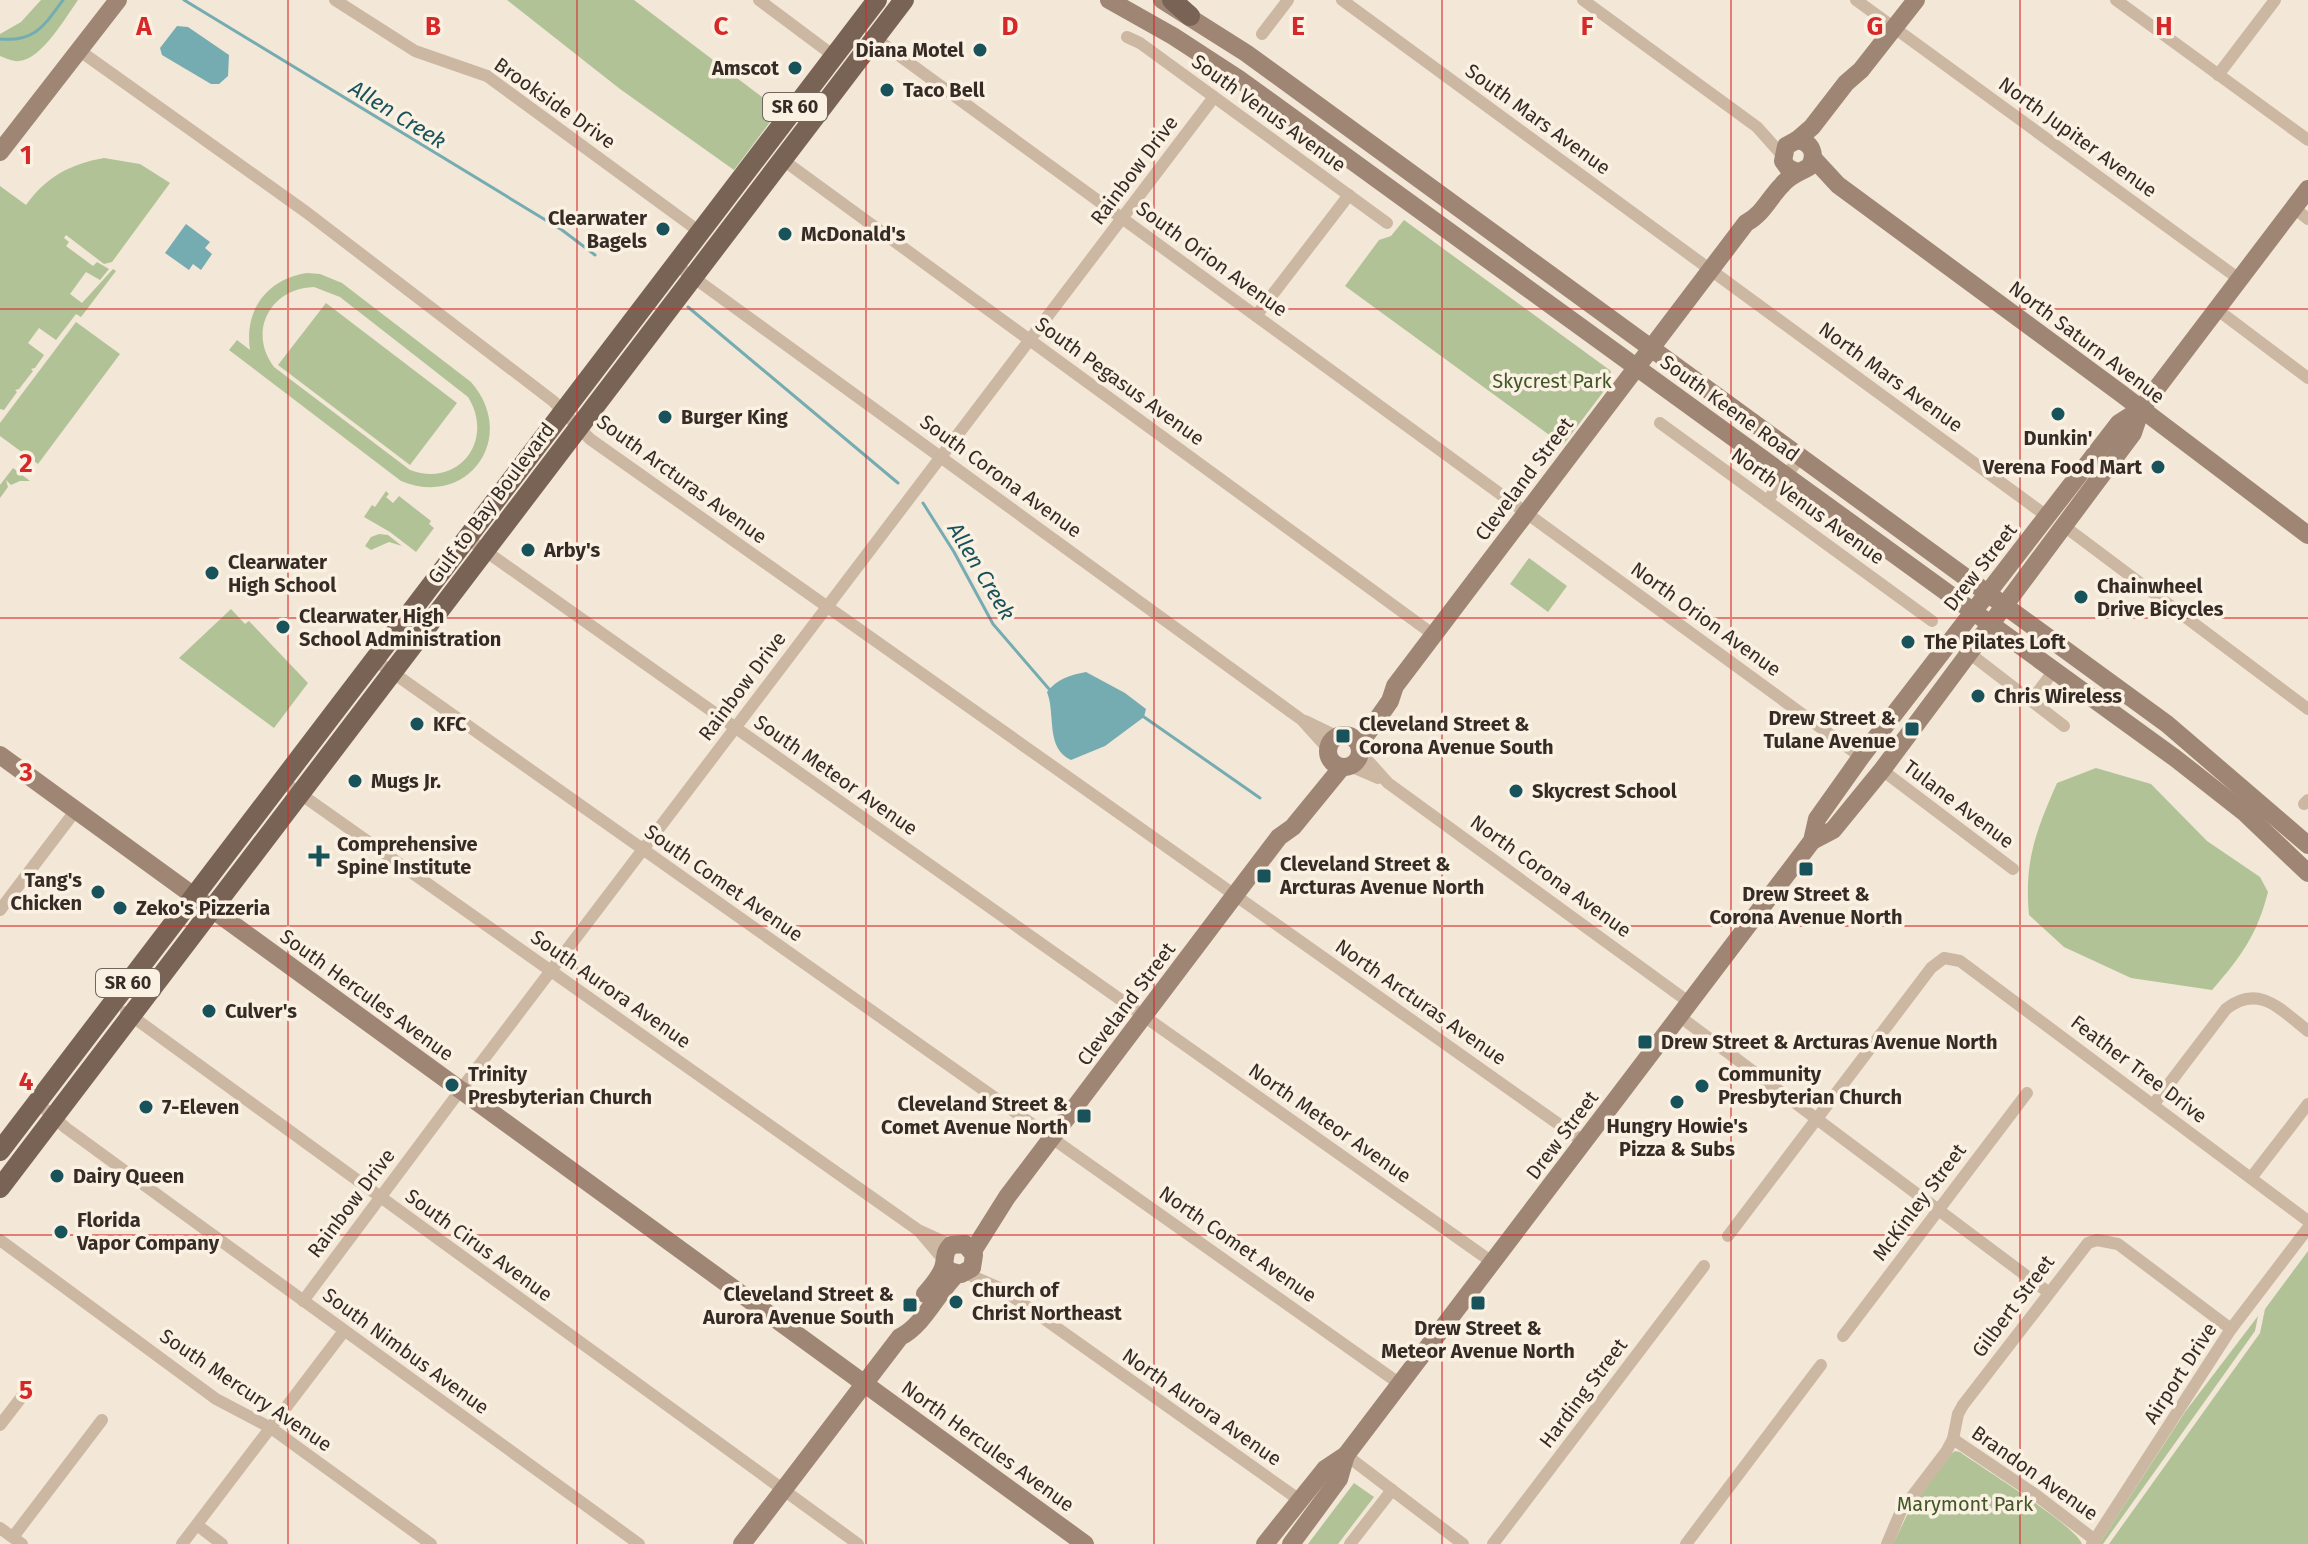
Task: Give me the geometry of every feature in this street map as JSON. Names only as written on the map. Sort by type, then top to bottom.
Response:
[{"type":"main road","points":[[0,152],[118,0]]},
{"type":"main road","name":"Gulf to Bay Boulevard","points":[[0,1151],[877,0]]},
{"type":"main road","name":"Gulf to Bay Boulevard","points":[[0,1188],[904,0]]},
{"type":"main road","name":"South Keene Road","points":[[1109,0],[1173,36],[1239,79],[1828,507],[2146,708],[2308,845]]},
{"type":"main road","name":"South Keene Road","points":[[1162,0],[1246,53],[1801,456],[1990,608],[2055,669],[2245,813],[2308,873]]},
{"type":"main road","points":[[1172,0],[1190,16]]},
{"type":"main road","name":"Cleveland Street","points":[[742,1544],[900,1337],[902,1325],[936,1280],[958,1259],[1145,1016],[1279,837],[1284,821],[1326,767],[1390,701],[1395,686],[1746,223],[1748,210],[1821,133],[1853,89],[1861,70],[1916,0]]},
{"type":"main road","name":"North Saturn Avenue","points":[[1797,156],[2308,535]]},
{"type":"main road","name":"Drew Street","points":[[1812,841],[1833,830],[1882,770],[1969,653],[1990,608],[2056,521],[2133,433],[2141,409],[2215,308],[2301,213],[2308,189]]},
{"type":"main road","points":[[1503,270],[1550,291],[1617,341],[1651,348]]},
{"type":"main road","points":[[1636,367],[1669,373],[1731,419],[1775,438]]},
{"type":"main road","name":"Drew Street","points":[[1265,1544],[1325,1469],[1346,1455],[1685,1010],[1812,841],[1817,819],[1957,631],[2020,585],[2056,521],[2069,489],[2119,423],[2141,409]]},
{"type":"main road","points":[[1882,770],[1899,731],[2054,521],[2069,489]]},
{"type":"main road","points":[[1828,507],[1872,548],[1949,605],[1956,618],[1957,631]]},
{"type":"main road","name":"South Hercules Avenue","points":[[0,755],[864,1383]]},
{"type":"main road","name":"North Hercules Avenue","points":[[864,1383],[1085,1544]]},
{"type":"main road","name":"Drew Street","points":[[1291,1544],[1339,1479],[1346,1455]]},
{"type":"street","name":"Brookside Drive","points":[[335,0],[415,51],[487,76],[700,232]]},
{"type":"street","points":[[759,0],[834,56]]},
{"type":"street","points":[[1262,34],[1288,0]]},
{"type":"street","name":"South Mars Avenue","points":[[1342,0],[1710,270]]},
{"type":"street","points":[[1583,0],[1797,156]]},
{"type":"street","name":"North Jupiter Avenue","points":[[1856,0],[2239,279]]},
{"type":"street","points":[[2116,0],[2308,140]]},
{"type":"street","points":[[2218,75],[2275,0]]},
{"type":"street","name":"South Venus Avenue","points":[[1127,37],[1140,43],[1387,223]]},
{"type":"street","name":"South Orion Avenue","points":[[875,38],[1526,513]]},
{"type":"street","name":"South Arcturas Avenue","points":[[80,51],[306,212],[553,401],[590,439],[1235,895]]},
{"type":"street","name":"Rainbow Drive","points":[[303,1301],[1214,97]]},
{"type":"street","name":"South Pegasus Avenue","points":[[783,160],[1434,635]]},
{"type":"street","points":[[1256,316],[1349,195]]},
{"type":"street","name":"South Corona Avenue","points":[[675,264],[1344,751]]},
{"type":"street","name":"North Mars Avenue","points":[[1710,270],[2056,521],[2308,709]]},
{"type":"street","points":[[2215,308],[2308,378]]},
{"type":"street","name":"North Venus Avenue","points":[[1660,423],[1932,621]]},
{"type":"street","points":[[1767,501],[1801,456]]},
{"type":"street","name":"North Orion Avenue","points":[[1526,513],[1861,757]]},
{"type":"street","name":"South Meteor Avenue","points":[[467,538],[1145,1016]]},
{"type":"street","points":[[434,583],[450,597]]},
{"type":"street","points":[[1969,653],[2064,726]]},
{"type":"street","name":"South Comet Avenue","points":[[375,660],[1052,1138]]},
{"type":"street","points":[[2031,701],[2055,669]]},
{"type":"street","name":"North Corona Avenue","points":[[1344,751],[1685,1010],[1815,1119],[2048,1292]]},
{"type":"street","name":"Tulane Avenue","points":[[1882,770],[2013,869]]},
{"type":"street","name":"South Aurora Avenue","points":[[282,781],[958,1259]]},
{"type":"street","points":[[0,910],[76,810]]},
{"type":"street","name":"North Arcturas Avenue","points":[[1235,895],[1584,1142]]},
{"type":"street","name":"Feather Tree Drive","points":[[1815,1119],[1931,968],[1944,958],[1960,961],[2308,1221]]},
{"type":"street","points":[[2153,1105],[2226,1009],[2235,1002],[2248,997],[2270,1002],[2308,1031]]},
{"type":"street","name":"South Cirus Avenue","points":[[113,1003],[858,1544]]},
{"type":"street","name":"North Meteor Avenue","points":[[1145,1016],[1492,1262]]},
{"type":"street","name":"McKinley Street","points":[[1843,1336],[2027,1093]]},
{"type":"street","name":"South Nimbus Avenue","points":[[37,1102],[303,1301],[639,1544]]},
{"type":"street","points":[[2251,1178],[2308,1104]]},
{"type":"street","points":[[1728,1236],[1815,1119]]},
{"type":"street","name":"North Comet Avenue","points":[[1052,1138],[1400,1384]]},
{"type":"street","name":"Airport Drive","points":[[2093,1542],[2231,1329],[2308,1228]]},
{"type":"street","name":"South Mercury Avenue","points":[[0,1240],[216,1399],[271,1428],[431,1544]]},
{"type":"street","name":"Gilbert Street","points":[[1887,1544],[1901,1511],[1946,1452],[1963,1405],[2088,1243],[2107,1240],[2118,1244],[2231,1329]]},
{"type":"street","name":"North Aurora Avenue","points":[[958,1259],[1301,1501]]},
{"type":"street","name":"Harding Street","points":[[1493,1544],[1704,1266]]},
{"type":"street","points":[[182,1544],[344,1331]]},
{"type":"street","points":[[1686,1544],[1821,1365]]},
{"type":"street","points":[[0,1425],[27,1390]]},
{"type":"street","points":[[0,1528],[17,1541],[102,1420]]},
{"type":"street","name":"Brandon Avenue","points":[[1953,1439],[2036,1495],[2093,1542]]},
{"type":"street","points":[[1346,1455],[1463,1544]]},
{"type":"street","points":[[1350,1544],[1392,1490]]},
{"type":"street","points":[[197,1525],[222,1544]]},
{"type":"green space","points":[[41,0],[78,0],[36,53],[17,61],[0,56],[0,34],[21,22]]},
{"type":"green space","points":[[507,0],[634,0],[779,110],[734,170],[620,89]]},
{"type":"green space","points":[[104,158],[140,164],[170,183],[112,262],[104,264],[66,235],[64,238],[69,242],[66,246],[93,266],[97,262],[109,269],[100,280],[86,272],[70,294],[82,303],[113,269],[116,271],[81,317],[76,314],[56,340],[39,328],[28,343],[44,355],[19,389],[15,390],[17,392],[4,410],[0,409],[0,186],[26,205],[60,173]]},
{"type":"green space","name":"Skycrest Park","points":[[1404,220],[1611,371],[1607,387],[1563,445],[1345,286],[1379,240],[1391,236]]},
{"type":"green space","points":[[320,274],[342,283],[471,382],[485,403],[490,425],[488,445],[479,463],[465,476],[447,485],[425,487],[401,481],[229,350],[237,340],[250,350],[251,322],[261,299],[270,289],[293,276]],"holes":[[[314,287],[340,297],[468,397],[475,413],[477,429],[468,456],[457,466],[428,474],[410,470],[274,367],[266,353],[263,326],[275,303],[299,289]]]},
{"type":"green space","points":[[326,303],[457,403],[410,465],[278,365]]},
{"type":"green space","points":[[76,322],[120,354],[38,464],[0,436],[0,423]]},
{"type":"green space","points":[[13,468],[30,481],[11,485],[6,480],[8,487],[0,498],[0,485]]},
{"type":"green space","points":[[386,491],[389,494],[386,497],[393,503],[399,496],[431,521],[429,524],[434,528],[416,552],[364,517]]},
{"type":"green space","points":[[388,535],[402,546],[389,542],[371,550],[365,546],[371,537]]},
{"type":"green space","points":[[1529,558],[1567,586],[1548,612],[1510,584]]},
{"type":"green space","points":[[231,609],[245,624],[249,621],[308,683],[274,728],[179,658]]},
{"type":"green space","points":[[2096,768],[2151,784],[2207,841],[2260,877],[2268,892],[2247,945],[2212,990],[2131,978],[2064,947],[2029,915],[2028,878],[2033,847],[2057,783]]},
{"type":"green space","points":[[2308,1251],[2308,1544],[2109,1544],[2260,1333],[2265,1309]]},
{"type":"green space","points":[[2258,1316],[2255,1331],[2103,1544],[2099,1544],[2185,1412]]},
{"type":"green space","name":"Marymont Park","points":[[1955,1451],[2047,1511],[2082,1544],[1893,1544],[1910,1509]]},
{"type":"green space","points":[[1354,1483],[1374,1497],[1338,1544],[1308,1544]]},
{"type":"water","points":[[177,26],[188,27],[229,55],[228,76],[219,84],[211,84],[162,55],[160,48]]},
{"type":"water","points":[[186,224],[210,242],[205,248],[212,254],[201,270],[193,264],[189,270],[165,253]]},
{"type":"water","points":[[1086,672],[1125,693],[1146,709],[1144,717],[1105,746],[1071,760],[1063,755],[1054,739],[1047,692],[1064,678]]},
{"type":"waterway","name":"Allen Creek","points":[[0,39],[30,35],[44,25],[63,0]]},
{"type":"waterway","name":"Allen Creek","points":[[184,0],[562,230],[595,255]]},
{"type":"waterway","name":"Allen Creek","points":[[688,307],[898,483]]},
{"type":"waterway","name":"Allen Creek","points":[[923,503],[993,624],[1049,689]]},
{"type":"waterway","name":"Allen Creek","points":[[1144,717],[1260,798]]},
{"type":"place","name":"Diana Motel","points":[[980,50]]},
{"type":"place","name":"Amscot","points":[[795,68]]},
{"type":"place","name":"Taco Bell","points":[[887,90]]},
{"type":"place","name":"Clearwater Bagels","points":[[663,229]]},
{"type":"place","name":"McDonald's","points":[[785,234]]},
{"type":"place","name":"Dunkin'","points":[[2058,414]]},
{"type":"place","name":"Burger King","points":[[665,417]]},
{"type":"place","name":"Verena Food Mart","points":[[2158,467]]},
{"type":"place","name":"Arby's","points":[[528,550]]},
{"type":"place","name":"Clearwater High School","points":[[212,573]]},
{"type":"place","name":"Chainwheel Drive Bicycles","points":[[2081,597]]},
{"type":"place","name":"Clearwater High School Administration","points":[[283,627]]},
{"type":"place","name":"The Pilates Loft","points":[[1908,642]]},
{"type":"place","name":"Chris Wireless","points":[[1978,696]]},
{"type":"place","name":"KFC","points":[[417,724]]},
{"type":"place","name":"Drew Street & Tulane Avenue","points":[[1912,729]]},
{"type":"place","name":"Cleveland Street & Corona Avenue South","points":[[1343,736]]},
{"type":"place","name":"Mugs Jr.","points":[[355,781]]},
{"type":"place","name":"Skycrest School","points":[[1516,791]]},
{"type":"place","name":"Comprehensive Spine Institute","points":[[319,856]]},
{"type":"place","name":"Drew Street & Corona Avenue North","points":[[1806,869]]},
{"type":"place","name":"Cleveland Street & Arcturas Avenue North","points":[[1264,876]]},
{"type":"place","name":"Tang's Chicken","points":[[98,892]]},
{"type":"place","name":"Zeko's Pizzeria","points":[[120,908]]},
{"type":"place","name":"Culver's","points":[[209,1011]]},
{"type":"place","name":"Drew Street & Arcturas Avenue North","points":[[1645,1042]]},
{"type":"place","name":"Trinity Presbyterian Church","points":[[452,1085]]},
{"type":"place","name":"Community Presbyterian Church","points":[[1702,1086]]},
{"type":"place","name":"Hungry Howie's Pizza & Subs","points":[[1677,1102]]},
{"type":"place","name":"7-Eleven","points":[[146,1107]]},
{"type":"place","name":"Cleveland Street & Comet Avenue North","points":[[1084,1116]]},
{"type":"place","name":"Dairy Queen","points":[[57,1176]]},
{"type":"place","name":"Florida Vapor Company","points":[[61,1232]]},
{"type":"place","name":"Church of Christ Northeast","points":[[956,1302]]},
{"type":"place","name":"Drew Street & Meteor Avenue North","points":[[1478,1303]]},
{"type":"place","name":"Cleveland Street & Aurora Avenue South","points":[[910,1305]]}]
